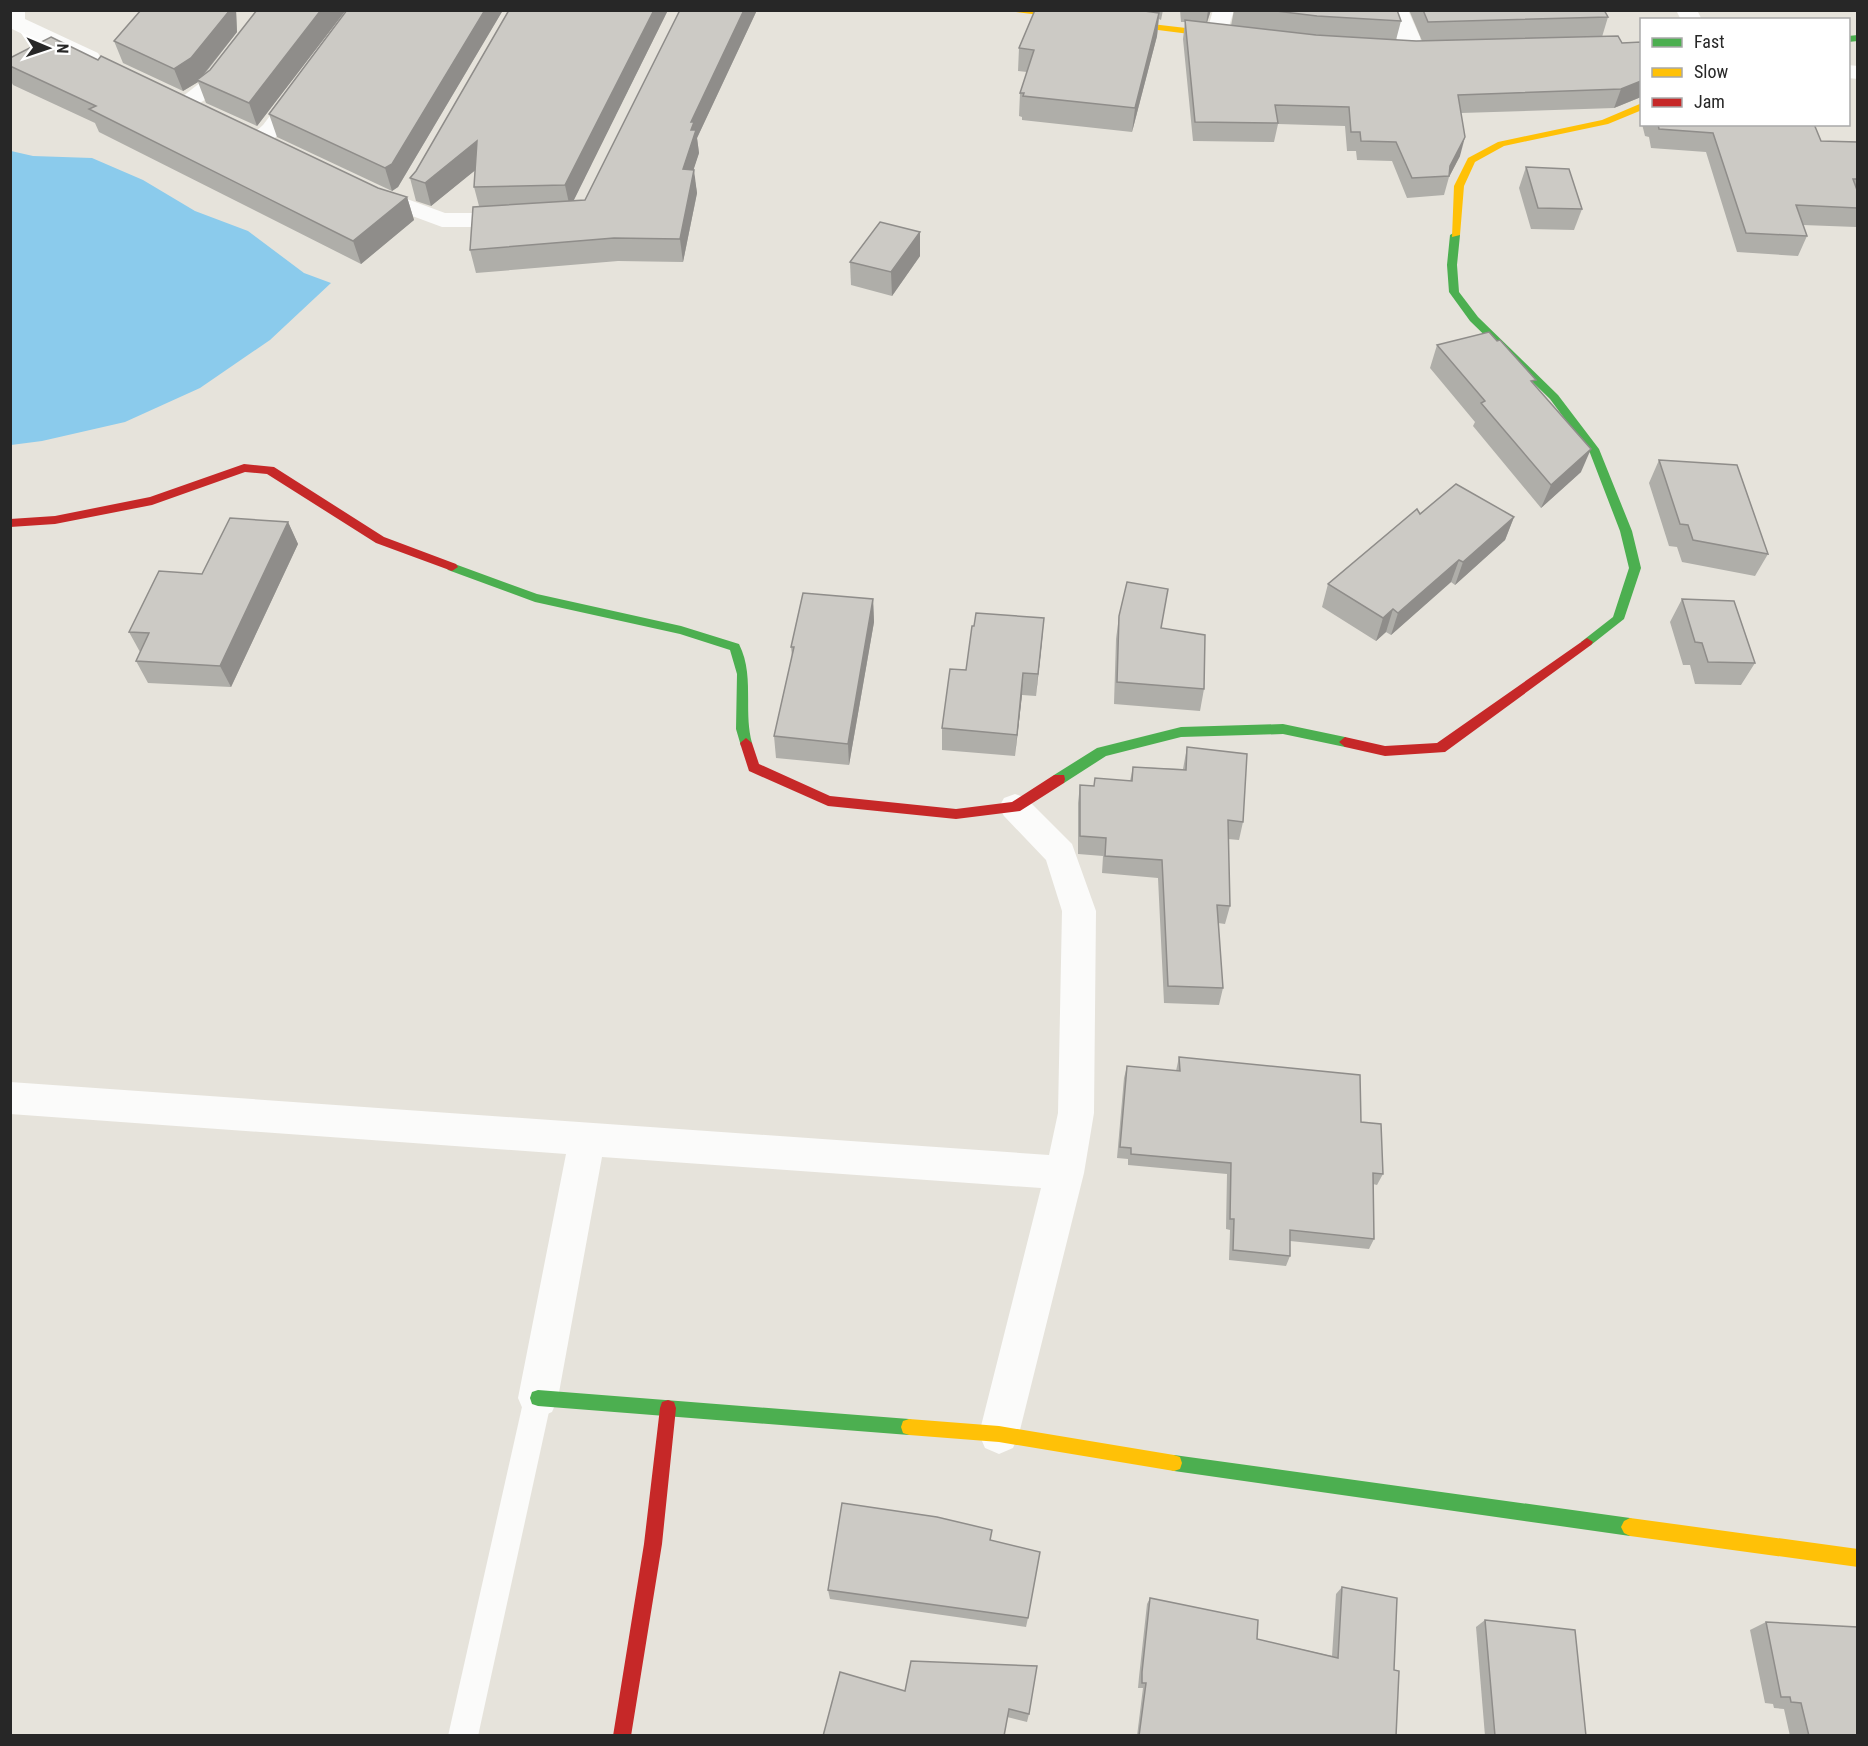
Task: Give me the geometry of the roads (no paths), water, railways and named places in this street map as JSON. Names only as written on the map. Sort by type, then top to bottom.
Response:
[{"type":"street","points":[[15,10],[15,22],[110,68]]},
{"type":"street","points":[[184,104],[209,87],[269,10]]},
{"type":"street","points":[[1004,10],[1062,14],[1241,38]]},
{"type":"street","points":[[1218,35],[1224,10]]},
{"type":"street","points":[[1397,10],[1409,38],[1411,52]]},
{"type":"street","points":[[258,139],[271,130],[312,75]]},
{"type":"street","points":[[163,94],[205,114]]},
{"type":"street","points":[[10,523],[55,520],[152,501],[244,468],[270,470],[380,540],[535,598],[681,630],[735,647],[743,674],[742,729],[754,767],[828,801],[956,814],[1015,807],[1102,752],[1181,732],[1283,729],[1384,751],[1440,748],[1618,619],[1635,568],[1626,531],[1595,452],[1554,397],[1474,319],[1454,292],[1452,265],[1459,186],[1471,160],[1501,144],[1605,122],[1640,106]]},
{"type":"street","points":[[237,129],[279,149]]},
{"type":"street","points":[[394,204],[409,193],[415,183]]},
{"type":"street","points":[[352,184],[394,204],[442,220],[534,219]]},
{"type":"street","points":[[999,1434],[1065,1173],[1076,1113],[1079,911],[1060,853],[1015,807]]},
{"type":"street","points":[[10,1098],[587,1141],[1065,1173]]},
{"type":"street","points":[[587,1141],[538,1398],[999,1434],[1263,1477],[1857,1558]]},
{"type":"street","points":[[622,1736],[653,1544],[668,1408]]},
{"type":"lane","points":[[463,1736],[538,1398]]},
{"type":"water","points":[[11,151],[33,156],[92,158],[143,180],[195,211],[248,231],[304,273],[331,283],[270,340],[200,388],[125,422],[42,441],[11,445]]}]
